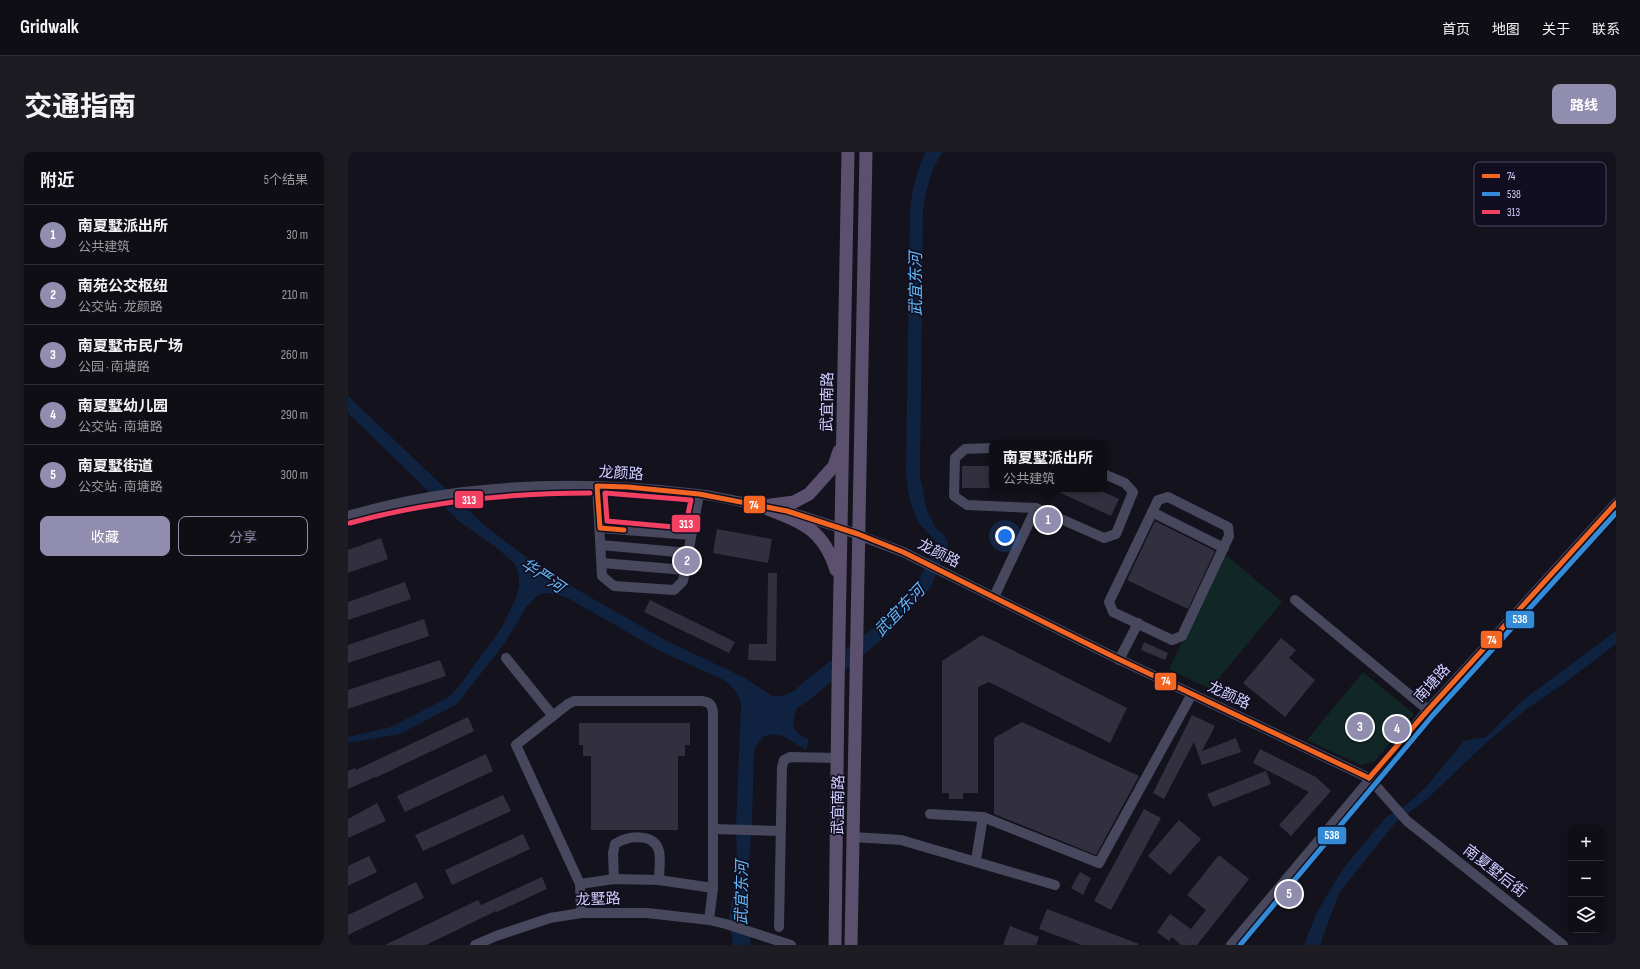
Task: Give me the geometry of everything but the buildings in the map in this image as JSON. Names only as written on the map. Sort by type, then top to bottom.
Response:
[{"type":"main road","name":"武宜南路","points":[[835,945],[840,528],[848,152]]},
{"type":"main road","points":[[858,534],[866,152]]},
{"type":"main road","points":[[763,506],[794,502],[809,494],[834,466],[842,440]]},
{"type":"main road","points":[[763,506],[797,521],[818,536],[831,553],[840,582]]},
{"type":"main road","name":"武宜南路","points":[[851,945],[858,534]]},
{"type":"street","points":[[989,448],[965,449],[955,458],[954,496],[967,505],[1036,508],[1104,538],[1116,534],[1133,492],[1125,483],[1107,475]]},
{"type":"street","name":"龙颜路","points":[[348,516],[377,507],[426,497],[458,492],[536,486],[628,487],[699,494],[787,511],[858,534],[918,559],[1119,660],[1369,778]]},
{"type":"street","points":[[597,486],[602,576],[614,586],[674,590],[682,581],[685,570],[699,494]]},
{"type":"street","points":[[1168,497],[1228,527],[1230,536],[1224,548],[1182,636],[1172,640],[1113,612],[1109,602],[1158,500],[1168,497]]},
{"type":"street","name":"南塘路","points":[[1231,945],[1369,778],[1428,710],[1616,503]]},
{"type":"street","points":[[994,597],[1036,508]]},
{"type":"street","points":[[1152,512],[1224,548]]},
{"type":"street","points":[[600,528],[691,535]]},
{"type":"street","points":[[601,545],[688,553]]},
{"type":"street","points":[[602,563],[685,570]]},
{"type":"street","points":[[1295,600],[1428,710]]},
{"type":"street","points":[[1119,660],[1138,623]]},
{"type":"street","points":[[506,658],[553,716]]},
{"type":"street","points":[[930,814],[983,817],[1099,863],[1192,694]]},
{"type":"street","points":[[581,914],[580,884],[516,745],[568,704],[574,702],[708,702],[712,706],[713,712],[714,829],[713,888],[709,920]]},
{"type":"street","points":[[779,927],[780,831],[782,767],[784,760],[790,757],[838,758]]},
{"type":"street","name":"南夏墅后街","points":[[1369,778],[1407,821],[1563,945]]},
{"type":"street","points":[[976,860],[983,817]]},
{"type":"street","points":[[714,829],[780,831]]},
{"type":"street","points":[[853,836],[901,840],[976,860],[1056,885]]},
{"type":"street","points":[[614,879],[613,853],[615,844],[631,837],[649,839],[655,844],[659,851],[658,880]]},
{"type":"street","points":[[580,884],[614,879],[658,880],[713,888]]},
{"type":"street","name":"龙墅路","points":[[475,945],[496,936],[550,918],[581,914],[647,913],[709,920],[791,945]]},
{"type":"green space","points":[[1225,554],[1282,602],[1210,689],[1169,669]]},
{"type":"green space","points":[[1363,672],[1414,714],[1374,762],[1361,765],[1307,740]]},
{"type":"water","points":[[926,152],[943,152],[929,180],[923,211],[920,476],[927,511],[936,528],[944,535],[948,543],[947,550],[930,588],[886,636],[808,701],[797,708],[793,724],[799,733],[809,740],[806,750],[783,736],[771,734],[763,737],[754,749],[752,822],[746,900],[751,945],[733,945],[729,917],[737,864],[736,826],[741,707],[740,700],[736,692],[726,681],[660,651],[568,598],[555,594],[544,593],[537,596],[527,606],[504,644],[457,704],[400,734],[348,743],[348,737],[391,727],[449,697],[460,685],[502,627],[516,598],[519,586],[519,575],[515,564],[498,549],[459,521],[348,413],[348,396],[483,524],[526,557],[576,589],[665,640],[745,678],[772,696],[781,696],[794,691],[806,680],[897,610],[916,585],[937,546],[934,539],[920,524],[915,515],[909,497],[906,472],[910,209],[917,173]]},
{"type":"water","points":[[1616,631],[1616,644],[1528,708],[1488,741],[1426,800],[1396,822],[1339,893],[1320,945],[1304,945],[1317,912],[1343,869],[1386,817],[1405,806],[1427,786],[1464,741],[1486,737],[1523,700]]},
{"type":"transit line","name":"74","points":[[624,530],[600,528],[597,486],[628,487],[699,494],[787,511],[858,534],[903,552],[1112,656],[1369,778]]},
{"type":"transit line","name":"313","points":[[350,523],[410,509],[469,500],[559,493],[590,493]]},
{"type":"transit line","name":"313","points":[[605,493],[691,500],[685,528],[607,521],[605,493]]},
{"type":"transit line","name":"74","points":[[1369,778],[1428,710],[1616,503]]},
{"type":"transit line","name":"538","points":[[1240,945],[1433,715],[1616,513]]},
{"type":"place","name":"南夏墅派出所","points":[[1048,520]]},
{"type":"place","name":"南苑公交枢纽","points":[[687,561]]},
{"type":"place","name":"南夏墅市民广场","points":[[1360,727]]},
{"type":"place","name":"南夏墅幼儿园","points":[[1397,729]]},
{"type":"place","name":"南夏墅街道","points":[[1289,894]]},
{"type":"water label","name":"武宜东河","points":[[915,284]]},
{"type":"water label","name":"华严河","points":[[543,575]]},
{"type":"water label","name":"武宜东河","points":[[899,610]]},
{"type":"water label","name":"武宜东河","points":[[741,893]]}]
